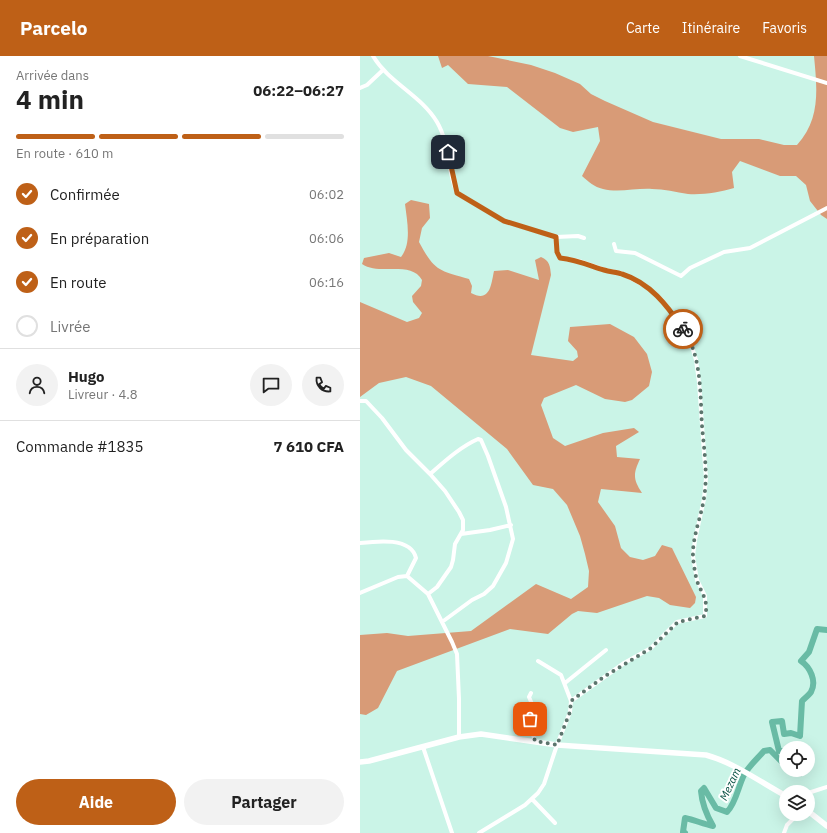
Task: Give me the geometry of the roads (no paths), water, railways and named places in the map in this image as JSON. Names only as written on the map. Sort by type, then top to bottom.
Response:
[{"type":"street","points":[[373,56],[383,70],[422,104],[437,122],[446,144],[457,193],[504,221],[556,237],[584,238]]},
{"type":"street","points":[[740,56],[827,83]]},
{"type":"street","points":[[360,88],[367,85],[383,70]]},
{"type":"street","points":[[614,244],[616,251],[635,252],[680,276],[690,268],[724,252],[750,248],[778,232],[827,208]]},
{"type":"street","points":[[556,237],[557,252],[560,258],[579,261],[604,270],[621,273],[647,287],[662,300],[689,336],[696,360],[699,382],[705,472],[704,498],[693,556],[697,580],[705,596],[705,616],[678,622],[651,648],[618,667],[571,701]]},
{"type":"street","points":[[360,401],[366,401],[382,418],[406,450],[445,491],[459,512],[464,525],[455,544],[451,567],[437,587],[428,594]]},
{"type":"street","points":[[430,474],[457,451],[478,439],[481,440],[488,456],[511,525],[513,539],[506,564],[499,577],[484,594],[472,600],[442,622]]},
{"type":"street","points":[[461,534],[490,530],[511,525]]},
{"type":"street","points":[[360,543],[376,541],[403,544],[409,547],[414,552],[416,558],[407,576]]},
{"type":"street","points":[[360,593],[398,577],[407,576],[428,594],[452,642],[458,663],[459,738]]},
{"type":"street","points":[[565,683],[606,650]]},
{"type":"street","points":[[479,833],[532,799],[544,784],[570,712],[571,701],[560,673],[538,661]]},
{"type":"street","points":[[531,693],[528,697],[537,716],[530,719],[529,722],[535,741]]},
{"type":"street","points":[[360,762],[369,761],[423,746],[481,734],[557,745],[706,755],[719,759],[779,792]]},
{"type":"street","points":[[423,746],[452,833]]},
{"type":"street","points":[[815,791],[827,787]]},
{"type":"street","points":[[532,799],[555,823]]},
{"type":"street","points":[[815,817],[827,826]]},
{"type":"street","points":[[784,833],[787,825],[791,821]]},
{"type":"waterway","name":"Mezam","points":[[779,751],[772,722],[782,721],[784,734],[791,733],[800,736],[802,701],[813,688],[812,675],[801,661],[809,652],[817,629],[827,630]]},
{"type":"waterway","name":"Mezam","points":[[685,833],[683,832],[685,818],[713,826],[706,813],[702,800],[701,791],[704,788],[716,808],[727,812],[733,804],[746,772],[764,751],[770,750],[779,759]]}]
